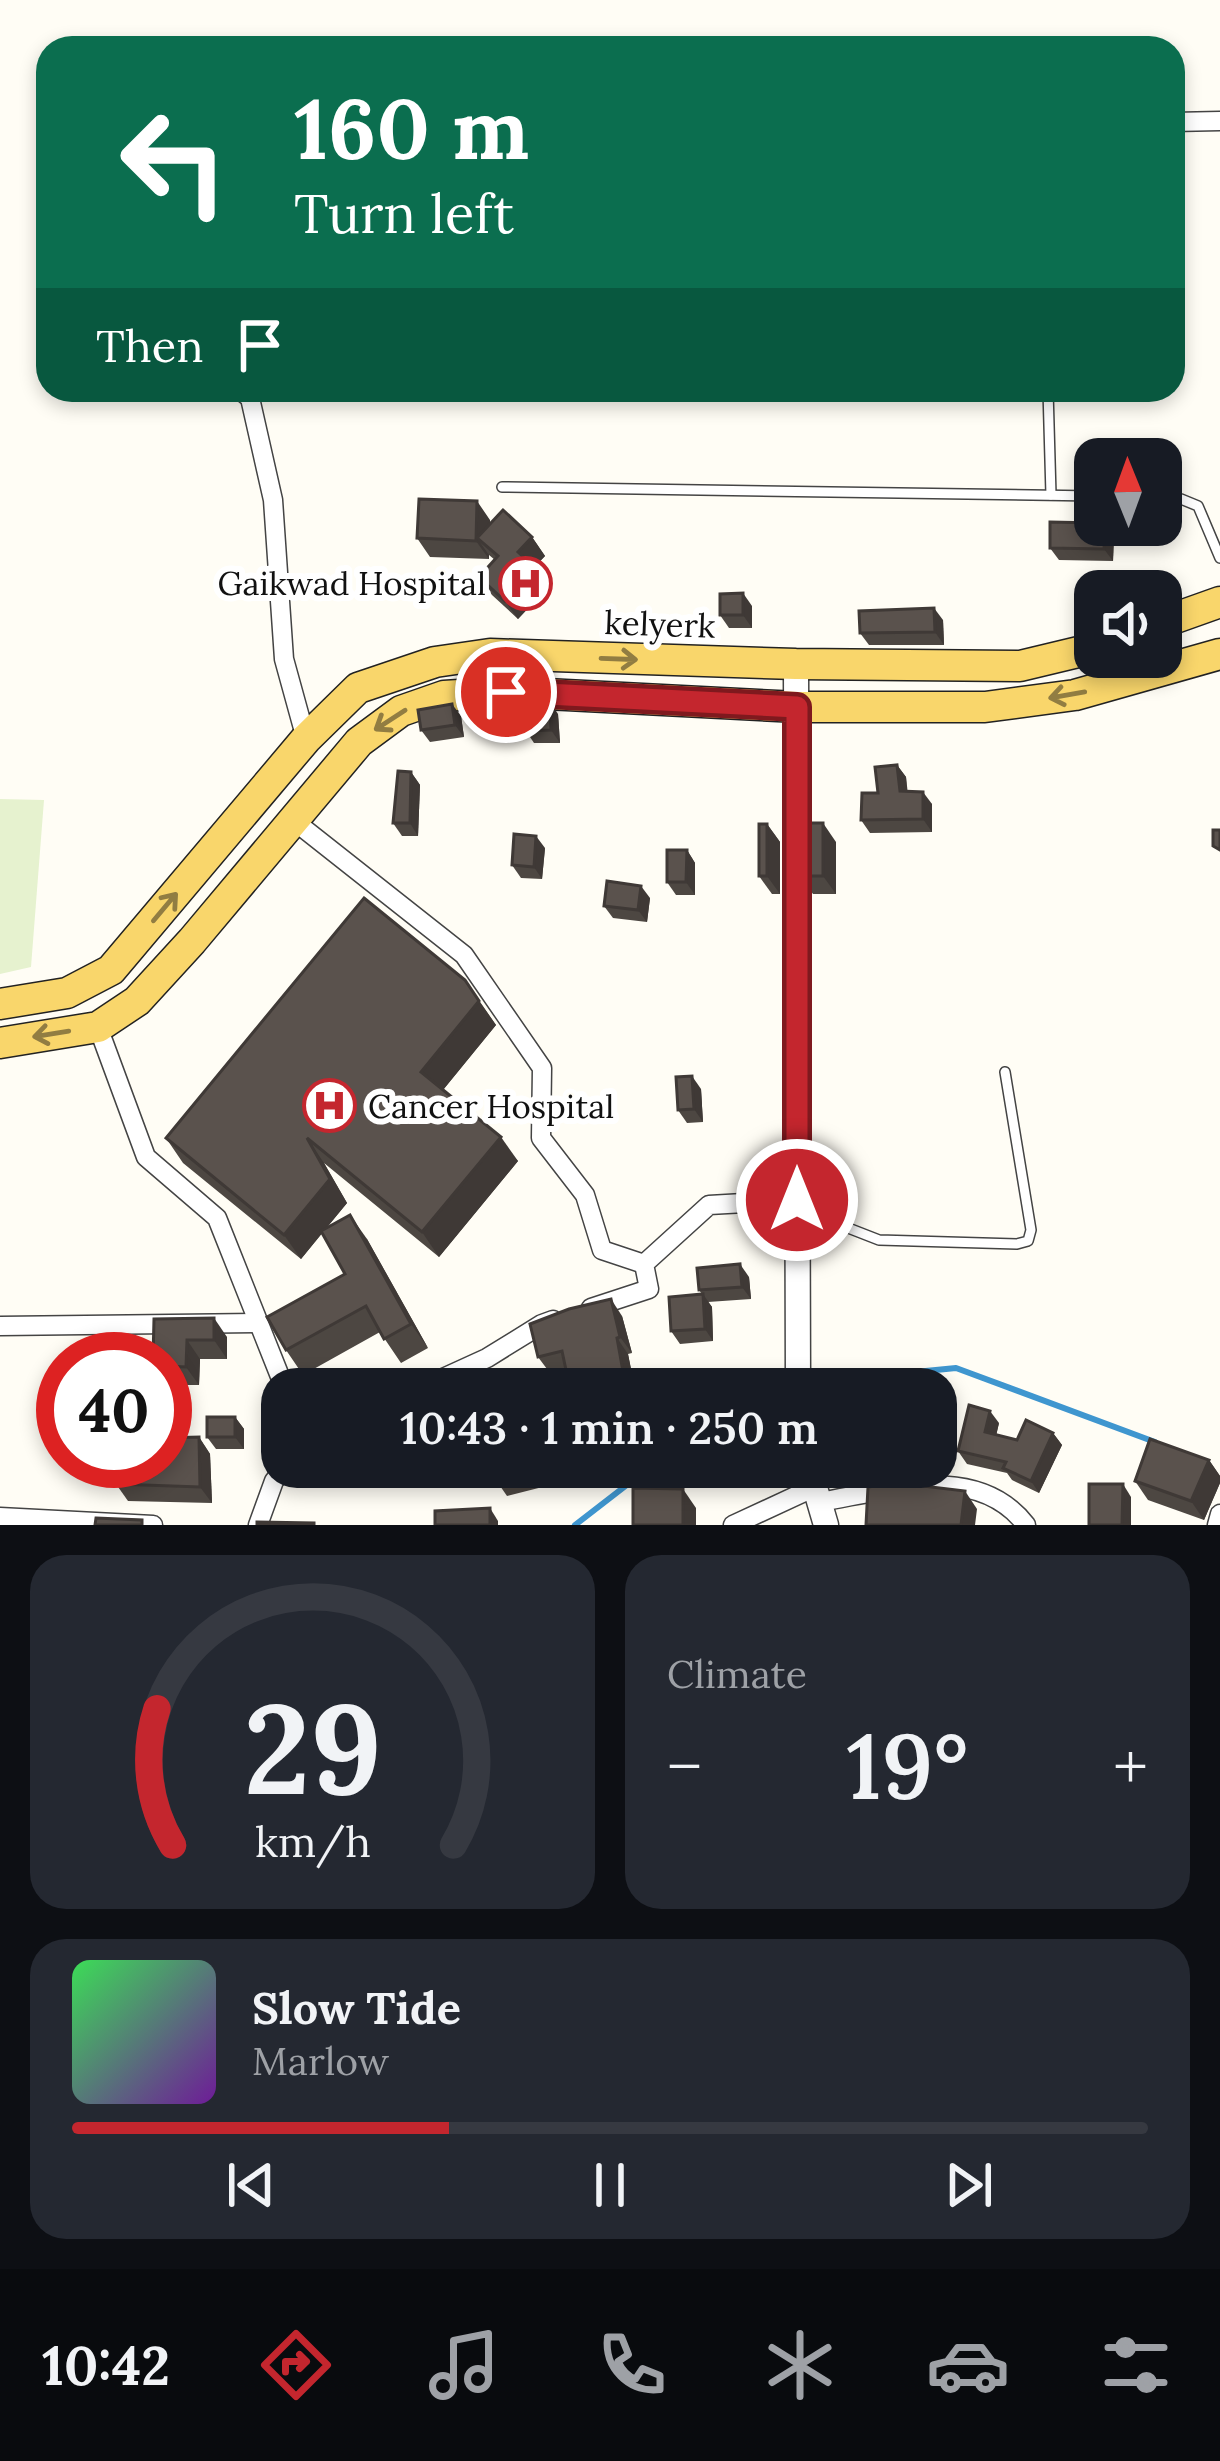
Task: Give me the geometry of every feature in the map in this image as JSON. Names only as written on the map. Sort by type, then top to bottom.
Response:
[{"type":"main road","points":[[1182,616],[1220,602]]},
{"type":"main road","name":"kelyerk","points":[[0,1004],[67,993],[111,970],[306,739],[358,688],[435,662],[490,654],[1020,666],[1074,653]]},
{"type":"main road","points":[[0,1042],[98,1027],[137,1001],[359,742],[401,711],[444,696],[506,692],[797,707],[985,707],[1075,695],[1220,654]]},
{"type":"street","points":[[1185,122],[1220,121]]},
{"type":"street","points":[[251,402],[273,500],[284,658],[306,739]]},
{"type":"street","points":[[796,664],[797,1368]]},
{"type":"street","points":[[293,820],[464,955],[542,1068],[541,1138],[585,1196],[602,1250],[644,1264]]},
{"type":"street","points":[[98,1027],[146,1157],[217,1218],[276,1368]]},
{"type":"street","points":[[644,1264],[710,1205],[797,1204]]},
{"type":"street","points":[[465,1368],[542,1324],[649,1289],[644,1264]]},
{"type":"street","points":[[0,1326],[258,1323]]},
{"type":"street","points":[[733,1525],[817,1495],[920,1485],[971,1487],[1011,1505],[1026,1525]]},
{"type":"street","points":[[258,1525],[271,1488]]},
{"type":"street","points":[[1217,1525],[1220,1514]]},
{"type":"street","points":[[0,1517],[153,1525]]},
{"type":"lane","points":[[1048,402],[1051,495]]},
{"type":"lane","points":[[502,487],[1074,496]]},
{"type":"lane","points":[[1182,499],[1198,506],[1220,558]]},
{"type":"lane","points":[[797,1204],[879,1240],[1028,1241],[1031,1230],[1005,1072]]},
{"type":"green space","points":[[0,799],[44,800],[31,967],[0,974]]},
{"type":"building","points":[[419,499],[477,501],[476,541],[417,538]]},
{"type":"building","points":[[503,510],[532,537],[518,552],[535,568],[505,601],[479,577],[498,556],[477,538]]},
{"type":"building","points":[[1050,522],[1074,523],[1074,546],[1104,546],[1104,549],[1050,548]]},
{"type":"building","points":[[743,593],[743,615],[720,615],[720,594]]},
{"type":"building","points":[[934,608],[935,632],[860,633],[859,611]]},
{"type":"building","points":[[524,700],[550,702],[551,730],[526,731]]},
{"type":"building","points":[[452,704],[455,725],[421,730],[418,710]]},
{"type":"building","points":[[897,765],[900,791],[923,792],[923,819],[861,820],[862,793],[878,793],[875,767]]},
{"type":"building","points":[[398,771],[411,772],[410,823],[393,823]]},
{"type":"building","points":[[800,823],[823,823],[823,876],[800,876]]},
{"type":"building","points":[[759,824],[767,824],[767,876],[759,876]]},
{"type":"building","points":[[1213,830],[1220,830],[1220,850],[1213,846]]},
{"type":"building","points":[[514,834],[536,836],[534,867],[512,865]]},
{"type":"building","points":[[667,850],[687,850],[686,882],[667,882]]},
{"type":"building","points":[[607,881],[641,886],[638,910],[604,906]]},
{"type":"building","name":"Cancer Hospital","points":[[364,898],[465,980],[479,1001],[421,1072],[501,1137],[422,1232],[307,1138],[330,1179],[284,1235],[166,1138]]},
{"type":"building","points":[[692,1076],[694,1109],[678,1110],[676,1077]]},
{"type":"building","points":[[350,1215],[411,1324],[384,1339],[366,1306],[286,1350],[267,1317],[345,1274],[321,1231]]},
{"type":"building","points":[[740,1264],[742,1287],[699,1290],[697,1268]]},
{"type":"building","points":[[703,1294],[705,1329],[671,1331],[669,1297]]},
{"type":"building","points":[[611,1299],[622,1368],[566,1368],[562,1351],[538,1357],[530,1324]]},
{"type":"building","points":[[214,1318],[214,1340],[192,1340],[192,1332],[154,1332],[154,1319]]},
{"type":"building","points":[[969,1405],[990,1411],[985,1432],[1017,1440],[1026,1420],[1053,1433],[1031,1481],[1003,1468],[1006,1462],[958,1451]]},
{"type":"building","points":[[207,1417],[235,1417],[235,1437],[207,1437]]},
{"type":"building","points":[[192,1437],[199,1437],[200,1487],[192,1487]]},
{"type":"building","points":[[1150,1439],[1209,1460],[1191,1501],[1135,1481]]},
{"type":"building","points":[[1089,1484],[1123,1484],[1122,1525],[1089,1525]]},
{"type":"building","points":[[633,1488],[683,1489],[683,1525],[633,1525]]},
{"type":"building","points":[[868,1488],[965,1491],[961,1525],[866,1525]]},
{"type":"building","points":[[490,1508],[490,1525],[435,1525],[435,1511]]},
{"type":"building","points":[[96,1518],[142,1520],[142,1525],[95,1525]]},
{"type":"building","points":[[314,1523],[314,1525],[257,1525]]},
{"type":"waterway","points":[[957,1368],[1155,1442]]},
{"type":"waterway","points":[[575,1525],[623,1488]]},
{"type":"place","name":"Gaikwad Hospital","points":[[525,583]]},
{"type":"place","name":"Cancer Hospital","points":[[329,1106]]},
{"type":"route","points":[[506,692],[797,707],[797,1200]]}]
